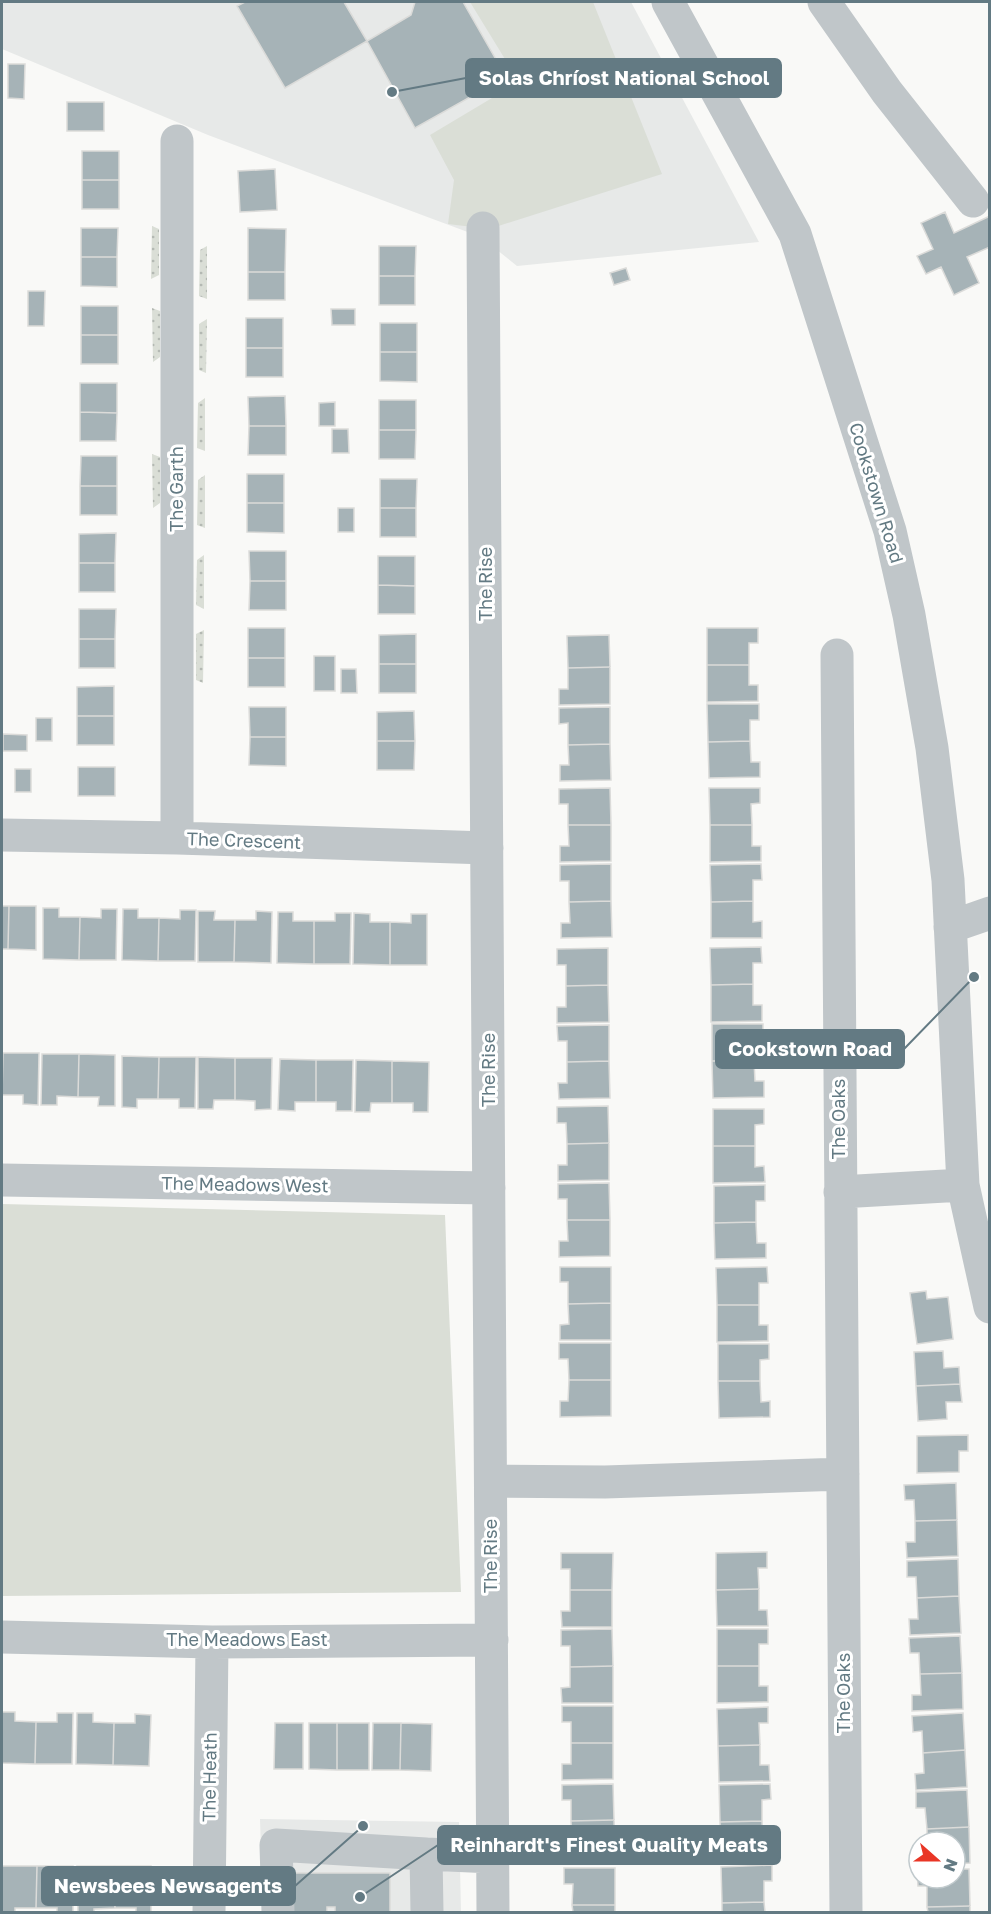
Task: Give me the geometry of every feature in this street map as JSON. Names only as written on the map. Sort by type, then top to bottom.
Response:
[{"type":"street","name":"Cookstown Road","points":[[668,2],[795,234],[890,531],[909,615],[932,747],[948,880],[963,1185],[990,1307]]},
{"type":"street","points":[[824,2],[888,92],[973,201]]},
{"type":"street","name":"The Garth","points":[[177,141],[177,838]]},
{"type":"street","name":"The Rise","points":[[483,228],[493,1912]]},
{"type":"street","name":"The Oaks","points":[[837,655],[846,1912]]},
{"type":"street","name":"The Crescent","points":[[2,835],[487,848]]},
{"type":"street","points":[[950,927],[990,913]]},
{"type":"street","name":"The Meadows West","points":[[2,1180],[489,1188]]},
{"type":"street","points":[[840,1192],[963,1185]]},
{"type":"street","points":[[491,1481],[605,1482],[843,1474]]},
{"type":"street","name":"The Meadows East","points":[[2,1637],[212,1642],[492,1640]]},
{"type":"street","name":"The Heath","points":[[209,1912],[212,1642]]},
{"type":"street","points":[[278,1912],[276,1845],[493,1857]]},
{"type":"street","points":[[426,1854],[427,1912]]},
{"type":"shaded area","points":[[2,2],[631,2],[759,242],[517,266],[481,237],[208,135],[2,49]]},
{"type":"shaded area","points":[[470,2],[593,2],[662,174],[489,229],[448,224],[454,180],[430,135],[519,82]]},
{"type":"shaded area","points":[[152,226],[159,229],[159,275],[151,279]]},
{"type":"shaded area","points":[[207,246],[207,299],[199,296],[200,250]]},
{"type":"shaded area","points":[[152,308],[160,311],[160,357],[153,362]]},
{"type":"shaded area","points":[[207,319],[206,373],[199,370],[199,324]]},
{"type":"shaded area","points":[[205,398],[205,451],[197,448],[198,403]]},
{"type":"shaded area","points":[[152,454],[160,457],[160,503],[153,508]]},
{"type":"shaded area","points":[[205,475],[205,528],[197,525],[198,480]]},
{"type":"shaded area","points":[[204,555],[204,609],[196,605],[197,560]]},
{"type":"shaded area","points":[[204,630],[203,683],[196,680],[196,634]]},
{"type":"shaded area","points":[[2,1204],[445,1215],[461,1592],[2,1596]]},
{"type":"shaded area","points":[[260,1819],[459,1822],[461,1912],[263,1912]]},
{"type":"building","points":[[245,2],[344,2],[367,41],[285,88],[237,6]]},
{"type":"building","points":[[415,2],[463,2],[506,77],[415,128],[367,41],[411,15]]},
{"type":"building","points":[[8,64],[25,64],[24,99],[8,98]]},
{"type":"building","points":[[67,102],[104,102],[104,131],[67,131]]},
{"type":"building","points":[[82,151],[119,151],[119,180],[82,180]]},
{"type":"building","points":[[275,169],[277,210],[240,212],[238,171]]},
{"type":"building","points":[[82,180],[119,180],[119,209],[82,209]]},
{"type":"building","points":[[945,212],[954,233],[990,216],[990,247],[967,257],[979,283],[954,295],[941,267],[926,274],[917,256],[933,249],[921,223]]},
{"type":"building","points":[[81,228],[118,228],[117,257],[81,257]]},
{"type":"building","points":[[248,228],[286,229],[285,272],[248,272]]},
{"type":"building","points":[[379,246],[416,246],[415,276],[379,276]]},
{"type":"building","points":[[81,257],[117,257],[117,287],[81,286]]},
{"type":"building","points":[[626,268],[630,280],[614,285],[610,273]]},
{"type":"building","points":[[248,272],[285,272],[285,300],[248,300]]},
{"type":"building","points":[[379,276],[415,276],[415,305],[379,305]]},
{"type":"building","points":[[28,291],[45,291],[44,326],[28,326]]},
{"type":"building","points":[[81,306],[118,306],[118,335],[81,335]]},
{"type":"building","points":[[331,309],[355,309],[355,325],[332,325]]},
{"type":"building","points":[[246,318],[283,318],[283,348],[246,348]]},
{"type":"building","points":[[380,323],[417,323],[417,352],[380,352]]},
{"type":"building","points":[[81,335],[118,335],[118,364],[81,364]]},
{"type":"building","points":[[246,348],[283,348],[283,377],[246,377]]},
{"type":"building","points":[[380,352],[417,352],[417,382],[380,381]]},
{"type":"building","points":[[80,383],[117,383],[117,413],[80,412]]},
{"type":"building","points":[[285,396],[286,426],[249,426],[248,397]]},
{"type":"building","points":[[379,400],[416,400],[416,430],[379,430]]},
{"type":"building","points":[[335,402],[335,426],[319,426],[319,403]]},
{"type":"building","points":[[80,412],[117,413],[116,441],[80,441]]},
{"type":"building","points":[[249,426],[286,426],[286,455],[248,455]]},
{"type":"building","points":[[332,429],[348,429],[349,453],[332,453]]},
{"type":"building","points":[[379,430],[416,430],[415,459],[379,459]]},
{"type":"building","points":[[81,456],[117,456],[117,486],[80,486]]},
{"type":"building","points":[[247,474],[284,474],[284,503],[247,503]]},
{"type":"building","points":[[380,479],[417,479],[416,508],[380,508]]},
{"type":"building","points":[[80,486],[117,486],[117,515],[80,515]]},
{"type":"building","points":[[247,503],[284,503],[284,533],[247,532]]},
{"type":"building","points":[[338,508],[354,508],[354,532],[338,532]]},
{"type":"building","points":[[380,508],[416,508],[416,537],[380,537]]},
{"type":"building","points":[[116,533],[115,563],[79,563],[79,534]]},
{"type":"building","points":[[249,551],[286,551],[286,581],[250,581]]},
{"type":"building","points":[[378,556],[415,556],[415,586],[378,585]]},
{"type":"building","points":[[79,563],[115,563],[115,592],[79,592]]},
{"type":"building","points":[[250,581],[286,581],[286,610],[249,610]]},
{"type":"building","points":[[378,585],[415,586],[415,614],[378,614]]},
{"type":"building","points":[[79,609],[116,609],[115,639],[79,639]]},
{"type":"building","points":[[248,628],[285,628],[285,658],[248,658]]},
{"type":"building","points":[[707,628],[758,628],[758,643],[749,643],[749,665],[707,665]]},
{"type":"building","points":[[416,634],[416,664],[379,664],[379,635]]},
{"type":"building","points":[[609,635],[610,667],[568,668],[567,636]]},
{"type":"building","points":[[79,639],[115,639],[115,668],[79,668]]},
{"type":"building","points":[[314,656],[335,656],[335,691],[314,691]]},
{"type":"building","points":[[248,658],[285,658],[285,687],[248,687]]},
{"type":"building","points":[[379,664],[416,664],[416,693],[379,693]]},
{"type":"building","points":[[707,665],[749,665],[749,685],[758,685],[758,701],[707,702]]},
{"type":"building","points":[[610,667],[610,704],[559,705],[559,689],[568,689],[568,668]]},
{"type":"building","points":[[341,669],[356,669],[357,693],[341,693]]},
{"type":"building","points":[[114,686],[114,716],[77,716],[77,687]]},
{"type":"building","points":[[707,704],[759,704],[759,720],[750,720],[750,741],[708,742]]},
{"type":"building","points":[[249,707],[286,707],[286,737],[250,737]]},
{"type":"building","points":[[610,707],[610,744],[568,745],[568,723],[559,724],[559,708]]},
{"type":"building","points":[[414,711],[415,741],[377,741],[377,712]]},
{"type":"building","points":[[77,716],[114,716],[114,745],[77,745]]},
{"type":"building","points":[[36,718],[52,718],[52,741],[36,741]]},
{"type":"building","points":[[3,734],[27,735],[27,751],[3,751]]},
{"type":"building","points":[[250,737],[286,737],[286,766],[249,765]]},
{"type":"building","points":[[377,741],[415,741],[414,770],[377,770]]},
{"type":"building","points":[[750,741],[751,762],[760,762],[760,777],[709,778],[708,742]]},
{"type":"building","points":[[610,744],[611,780],[560,781],[560,765],[569,765],[568,745]]},
{"type":"building","points":[[78,767],[115,767],[115,796],[78,796]]},
{"type":"building","points":[[15,769],[31,769],[31,792],[15,792]]},
{"type":"building","points":[[610,788],[611,825],[568,825],[568,804],[559,804],[559,789]]},
{"type":"building","points":[[709,788],[760,788],[760,803],[751,804],[752,825],[710,825]]},
{"type":"building","points":[[568,825],[611,825],[611,861],[560,862],[560,846],[569,846]]},
{"type":"building","points":[[710,825],[752,825],[752,846],[761,846],[761,861],[710,862]]},
{"type":"building","points":[[611,864],[611,901],[569,902],[569,881],[560,881],[560,865]]},
{"type":"building","points":[[761,864],[762,880],[753,880],[753,901],[711,902],[710,865]]},
{"type":"building","points":[[611,901],[612,937],[561,938],[561,923],[570,923],[569,902]]},
{"type":"building","points":[[753,901],[753,922],[762,921],[762,938],[711,938],[711,902]]},
{"type":"building","points":[[2,906],[9,906],[8,949],[2,949]]},
{"type":"building","points":[[9,906],[36,906],[36,950],[8,949]]},
{"type":"building","points":[[43,908],[59,908],[59,917],[80,917],[79,960],[43,959]]},
{"type":"building","points":[[101,909],[117,909],[116,960],[79,960],[80,917],[101,918]]},
{"type":"building","points":[[123,909],[138,909],[138,918],[159,918],[158,961],[122,960]]},
{"type":"building","points":[[180,910],[196,910],[195,961],[158,961],[159,918],[180,919]]},
{"type":"building","points":[[198,911],[215,911],[214,920],[235,920],[234,962],[198,962]]},
{"type":"building","points":[[256,911],[272,912],[271,963],[234,962],[235,920],[256,920]]},
{"type":"building","points":[[278,912],[293,912],[293,921],[314,921],[314,964],[277,963]]},
{"type":"building","points":[[335,913],[351,913],[350,964],[314,964],[314,921],[335,921]]},
{"type":"building","points":[[354,913],[370,914],[370,922],[390,922],[390,965],[353,964]]},
{"type":"building","points":[[411,914],[427,914],[427,965],[390,965],[390,922],[411,923]]},
{"type":"building","points":[[761,947],[762,963],[753,963],[753,984],[711,985],[710,948]]},
{"type":"building","points":[[608,948],[608,985],[566,986],[566,965],[557,965],[557,949]]},
{"type":"building","points":[[753,984],[753,1005],[762,1005],[762,1021],[711,1022],[711,985]]},
{"type":"building","points":[[608,985],[609,1022],[557,1023],[557,1007],[566,1007],[566,986]]},
{"type":"building","points":[[712,1024],[763,1024],[763,1039],[754,1039],[754,1061],[712,1061]]},
{"type":"building","points":[[609,1025],[609,1061],[567,1062],[567,1041],[558,1041],[557,1026]]},
{"type":"building","points":[[3,1053],[39,1053],[38,1105],[23,1104],[23,1095],[2,1095]]},
{"type":"building","points":[[42,1054],[79,1054],[78,1097],[57,1096],[57,1105],[41,1105]]},
{"type":"building","points":[[79,1054],[115,1055],[115,1106],[98,1106],[99,1097],[78,1097]]},
{"type":"building","points":[[122,1056],[159,1057],[158,1099],[137,1099],[137,1108],[122,1107]]},
{"type":"building","points":[[159,1057],[196,1057],[195,1108],[179,1108],[179,1099],[158,1099]]},
{"type":"building","points":[[198,1057],[235,1058],[235,1100],[214,1100],[213,1109],[198,1109]]},
{"type":"building","points":[[235,1058],[272,1058],[271,1109],[255,1110],[255,1101],[235,1100]]},
{"type":"building","points":[[280,1059],[316,1060],[316,1102],[295,1102],[295,1111],[278,1110]]},
{"type":"building","points":[[316,1060],[353,1060],[352,1111],[336,1111],[336,1102],[316,1102]]},
{"type":"building","points":[[356,1060],[392,1061],[392,1103],[371,1103],[370,1112],[355,1112]]},
{"type":"building","points":[[392,1061],[429,1062],[428,1112],[413,1112],[413,1103],[392,1103]]},
{"type":"building","points":[[609,1061],[610,1098],[559,1099],[558,1083],[567,1083],[567,1062]]},
{"type":"building","points":[[712,1061],[754,1061],[755,1081],[764,1081],[764,1097],[713,1098]]},
{"type":"building","points":[[608,1106],[609,1143],[567,1144],[566,1123],[557,1123],[557,1107]]},
{"type":"building","points":[[713,1109],[764,1109],[764,1124],[755,1125],[755,1146],[713,1146]]},
{"type":"building","points":[[609,1143],[609,1180],[558,1181],[558,1165],[567,1165],[567,1144]]},
{"type":"building","points":[[713,1146],[755,1146],[755,1167],[764,1166],[765,1182],[713,1183]]},
{"type":"building","points":[[609,1183],[610,1220],[567,1220],[567,1199],[558,1199],[558,1184]]},
{"type":"building","points":[[765,1185],[765,1201],[756,1201],[756,1222],[714,1223],[714,1186]]},
{"type":"building","points":[[567,1220],[610,1220],[610,1256],[559,1257],[559,1241],[568,1241]]},
{"type":"building","points":[[756,1222],[757,1243],[766,1243],[766,1258],[715,1259],[714,1223]]},
{"type":"building","points":[[560,1267],[611,1267],[611,1303],[568,1304],[568,1282],[560,1282]]},
{"type":"building","points":[[767,1267],[768,1283],[759,1283],[759,1305],[717,1305],[716,1268]]},
{"type":"building","points":[[926,1291],[927,1299],[948,1297],[953,1339],[917,1344],[910,1293]]},
{"type":"building","points":[[611,1303],[611,1340],[560,1340],[560,1325],[569,1324],[568,1304]]},
{"type":"building","points":[[717,1305],[759,1305],[759,1325],[768,1325],[768,1341],[717,1342]]},
{"type":"building","points":[[559,1343],[611,1343],[611,1380],[569,1380],[568,1359],[559,1359]]},
{"type":"building","points":[[718,1344],[769,1344],[769,1359],[760,1360],[760,1381],[718,1381]]},
{"type":"building","points":[[943,1351],[944,1368],[959,1367],[960,1384],[916,1386],[914,1352]]},
{"type":"building","points":[[569,1380],[611,1380],[611,1416],[560,1417],[560,1401],[568,1401]]},
{"type":"building","points":[[718,1381],[760,1381],[761,1402],[770,1401],[770,1417],[719,1418]]},
{"type":"building","points":[[960,1384],[962,1402],[946,1402],[947,1419],[918,1421],[916,1386]]},
{"type":"building","points":[[968,1435],[968,1451],[959,1451],[959,1472],[917,1473],[917,1436]]},
{"type":"building","points":[[956,1483],[957,1520],[915,1521],[914,1500],[905,1500],[904,1485]]},
{"type":"building","points":[[957,1520],[958,1556],[907,1558],[906,1542],[915,1542],[915,1521]]},
{"type":"building","points":[[767,1552],[767,1568],[758,1568],[759,1589],[716,1590],[716,1553]]},
{"type":"building","points":[[561,1553],[613,1553],[612,1590],[570,1590],[570,1569],[561,1569]]},
{"type":"building","points":[[958,1559],[959,1596],[917,1598],[916,1577],[907,1577],[907,1561]]},
{"type":"building","points":[[759,1589],[759,1610],[767,1610],[768,1626],[717,1626],[716,1590]]},
{"type":"building","points":[[570,1590],[612,1590],[612,1627],[562,1627],[561,1611],[570,1611]]},
{"type":"building","points":[[959,1596],[961,1633],[910,1635],[909,1619],[918,1619],[917,1598]]},
{"type":"building","points":[[612,1629],[613,1666],[570,1667],[570,1646],[561,1646],[561,1630]]},
{"type":"building","points":[[717,1629],[768,1629],[768,1644],[759,1644],[759,1666],[717,1666]]},
{"type":"building","points":[[960,1636],[962,1673],[920,1674],[919,1653],[910,1653],[909,1638]]},
{"type":"building","points":[[613,1666],[613,1703],[562,1703],[561,1688],[570,1687],[570,1667]]},
{"type":"building","points":[[717,1666],[759,1666],[759,1686],[768,1686],[768,1702],[717,1703]]},
{"type":"building","points":[[962,1673],[963,1709],[912,1711],[912,1695],[921,1695],[920,1674]]},
{"type":"building","points":[[562,1706],[613,1706],[613,1743],[571,1743],[571,1722],[562,1722]]},
{"type":"building","points":[[768,1707],[768,1723],[759,1723],[760,1745],[718,1746],[717,1709]]},
{"type":"building","points":[[2,1712],[15,1712],[15,1721],[36,1722],[35,1764],[2,1763]]},
{"type":"building","points":[[57,1713],[73,1713],[72,1764],[35,1764],[36,1722],[57,1722]]},
{"type":"building","points":[[77,1713],[93,1713],[93,1722],[114,1723],[113,1765],[76,1764]]},
{"type":"building","points":[[963,1713],[965,1750],[923,1753],[922,1731],[913,1732],[912,1716]]},
{"type":"building","points":[[135,1714],[151,1715],[149,1766],[113,1765],[114,1723],[135,1723]]},
{"type":"building","points":[[275,1723],[303,1723],[303,1769],[274,1769]]},
{"type":"building","points":[[309,1723],[337,1723],[337,1770],[309,1769]]},
{"type":"building","points":[[337,1723],[369,1723],[369,1770],[337,1770]]},
{"type":"building","points":[[373,1723],[401,1723],[400,1770],[372,1770]]},
{"type":"building","points":[[401,1723],[432,1724],[431,1771],[400,1770]]},
{"type":"building","points":[[571,1743],[613,1743],[613,1779],[562,1780],[562,1764],[571,1764]]},
{"type":"building","points":[[760,1745],[760,1765],[769,1765],[770,1781],[719,1782],[718,1746]]},
{"type":"building","points":[[965,1750],[967,1787],[916,1790],[915,1774],[924,1773],[923,1753]]},
{"type":"building","points":[[613,1784],[614,1820],[571,1821],[571,1800],[562,1800],[562,1785]]},
{"type":"building","points":[[770,1784],[771,1799],[762,1800],[762,1821],[720,1822],[719,1785]]},
{"type":"building","points":[[967,1790],[969,1827],[927,1829],[925,1808],[916,1808],[916,1792]]},
{"type":"building","points":[[614,1820],[615,1857],[564,1858],[563,1842],[572,1842],[571,1821]]},
{"type":"building","points":[[762,1821],[763,1842],[772,1842],[772,1857],[721,1859],[720,1822]]},
{"type":"building","points":[[969,1827],[970,1863],[967,1863],[967,1830],[927,1829]]},
{"type":"building","points":[[772,1865],[772,1881],[764,1881],[764,1902],[722,1903],[721,1867]]},
{"type":"building","points":[[2,1866],[37,1866],[36,1908],[15,1908],[15,1912],[2,1912]]},
{"type":"building","points":[[37,1866],[73,1866],[73,1912],[57,1912],[57,1908],[36,1908]]},
{"type":"building","points":[[77,1866],[114,1866],[115,1908],[78,1912]]},
{"type":"building","points":[[114,1866],[151,1866],[151,1912],[136,1912],[136,1908],[115,1908]]},
{"type":"building","points":[[564,1868],[615,1868],[615,1905],[572,1905],[573,1884],[564,1884]]},
{"type":"building","points":[[967,1869],[969,1869],[970,1906],[927,1907],[927,1890],[967,1890]]},
{"type":"building","points":[[288,1873],[390,1873],[390,1912],[335,1912],[335,1907],[327,1907],[327,1912],[288,1912]]},
{"type":"building","points":[[764,1902],[765,1912],[722,1912],[722,1903]]},
{"type":"building","points":[[572,1905],[615,1905],[615,1912],[573,1912]]},
{"type":"building","points":[[970,1906],[970,1912],[928,1912],[927,1907]]},
{"type":"place","name":"Solas Chríost National School","points":[[392,92]]},
{"type":"place","name":"Cookstown Road","points":[[974,977]]},
{"type":"place","name":"Newsbees Newsagents","points":[[363,1826]]},
{"type":"place","name":"Reinhardt's Finest Quality Meats","points":[[360,1897]]}]
